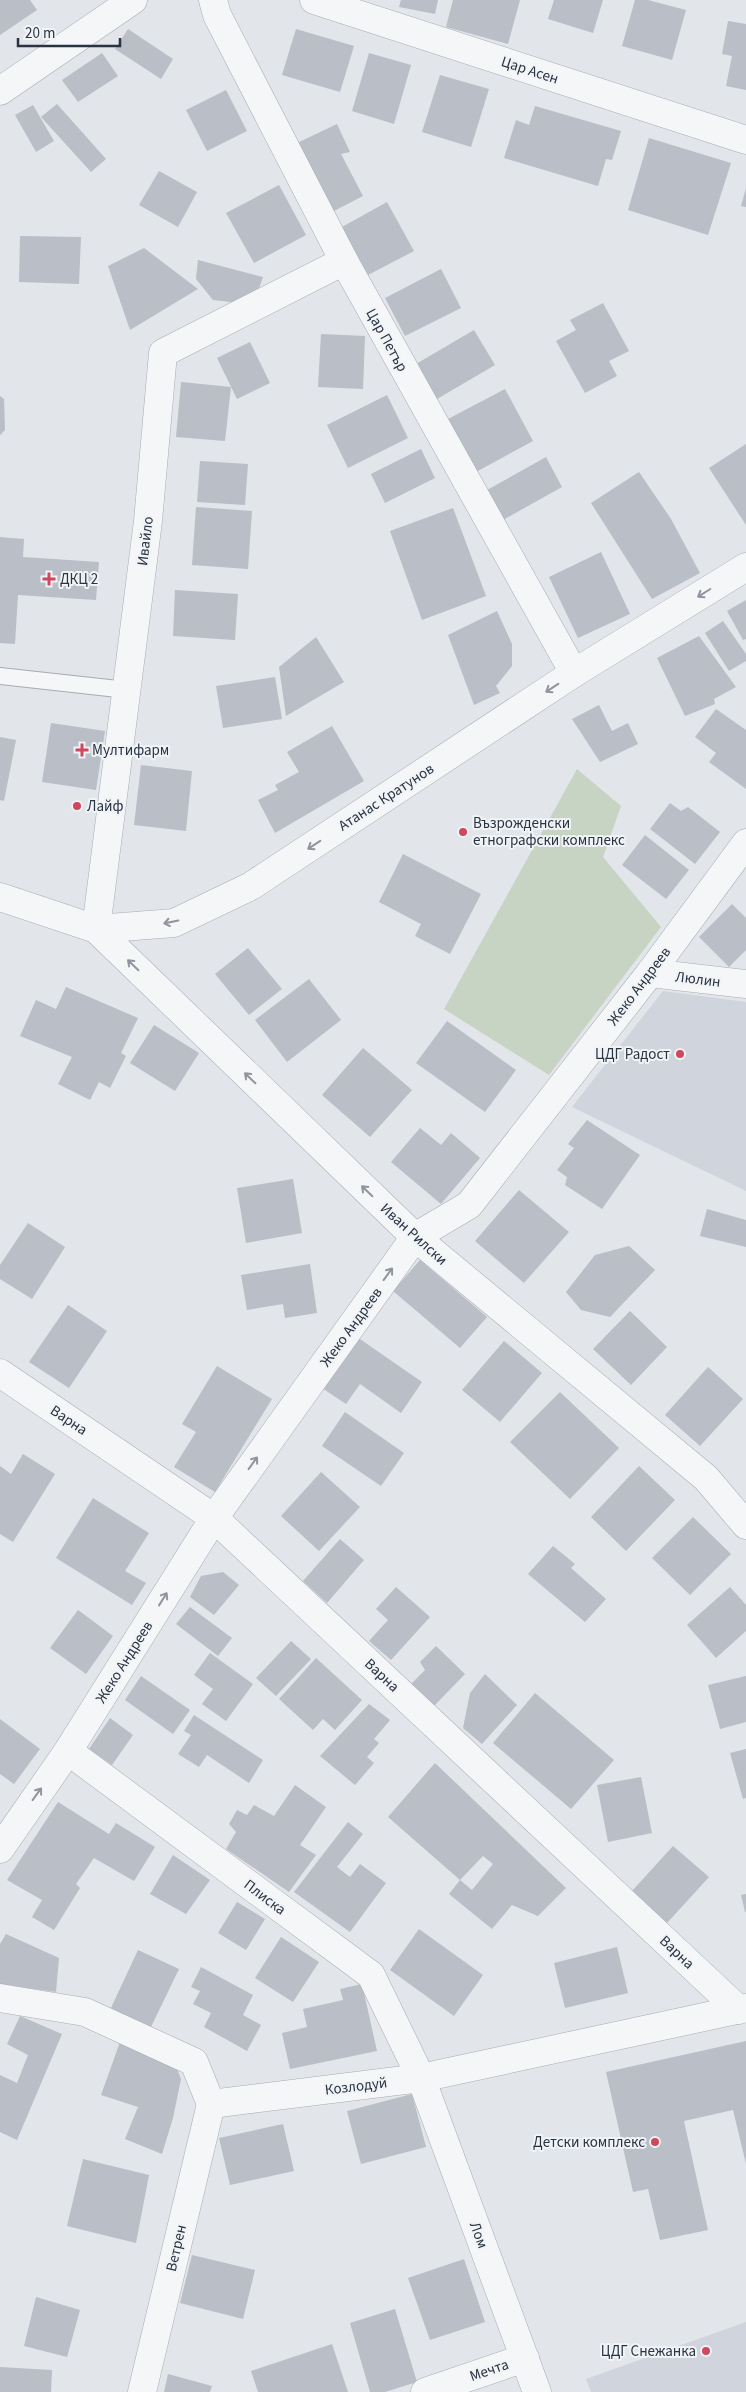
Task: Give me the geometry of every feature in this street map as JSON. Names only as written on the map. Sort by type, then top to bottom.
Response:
[{"type":"street","points":[[0,91],[133,0]]},
{"type":"street","name":"Цар Петър","points":[[213,0],[217,16],[344,261],[574,673]]},
{"type":"street","name":"Цар Асен","points":[[314,0],[746,140]]},
{"type":"street","name":"Ивайло","points":[[96,929],[148,521],[163,353],[344,261]]},
{"type":"street","name":"Атанас Кратунов","points":[[0,897],[96,929],[174,923],[251,886],[574,673],[746,568]]},
{"type":"street","name":"Жеко Андреев","points":[[0,1849],[9,1814],[68,1751],[214,1518],[415,1237],[469,1205],[650,973],[746,843]]},
{"type":"street","name":"Иван Рилски","points":[[96,929],[415,1237],[706,1478],[746,1524]]},
{"type":"street","name":"Люлин","points":[[650,973],[746,984]]},
{"type":"street","name":"Варна","points":[[0,1373],[214,1518],[742,2009]]},
{"type":"street","name":"Плиска","points":[[68,1751],[371,1975],[421,2078]]},
{"type":"street","points":[[0,1998],[85,2012],[194,2062],[211,2104]]},
{"type":"street","name":"Козлодуй","points":[[211,2104],[421,2078],[742,2009]]},
{"type":"street","name":"Лом","points":[[421,2078],[537,2392]]},
{"type":"street","name":"Ветрен","points":[[142,2392],[211,2104]]},
{"type":"street","name":"Мечта","points":[[425,2392],[524,2358]]},
{"type":"lane","points":[[0,676],[127,690]]},
{"type":"shaded area","name":"ЦДГ Радост","points":[[663,991],[746,1002],[746,1191],[572,1107]]},
{"type":"shaded area","name":"ЦДГ Снежанка","points":[[746,2322],[746,2392],[591,2392],[586,2379]]},
{"type":"green space","points":[[577,769],[621,806],[603,857],[661,927],[549,1075],[444,1009]]},
{"type":"building","points":[[0,0],[30,0],[37,10],[0,35]]},
{"type":"building","points":[[401,0],[438,0],[435,14],[399,7]]},
{"type":"building","points":[[453,0],[520,0],[508,44],[446,27]]},
{"type":"building","points":[[554,0],[603,0],[593,33],[548,19]]},
{"type":"building","points":[[635,0],[648,0],[686,10],[672,60],[622,46]]},
{"type":"building","points":[[728,21],[746,24],[746,90],[726,86],[732,56],[722,54]]},
{"type":"building","points":[[128,29],[173,59],[161,79],[115,49]]},
{"type":"building","points":[[296,29],[354,46],[340,92],[282,75]]},
{"type":"building","points":[[102,53],[118,76],[78,102],[62,80]]},
{"type":"building","points":[[369,53],[411,65],[394,124],[352,111]]},
{"type":"building","points":[[440,75],[489,89],[471,147],[422,132]]},
{"type":"building","points":[[226,90],[247,131],[207,151],[186,110]]},
{"type":"building","points":[[57,104],[106,159],[91,172],[41,117]]},
{"type":"building","points":[[33,105],[54,141],[36,152],[15,115]]},
{"type":"building","points":[[535,106],[621,131],[612,160],[606,159],[598,186],[504,158],[516,120],[529,125]]},
{"type":"building","points":[[337,124],[350,152],[341,154],[363,196],[334,211],[312,169],[295,144]]},
{"type":"building","points":[[649,138],[731,163],[708,235],[628,210]]},
{"type":"building","points":[[159,171],[197,192],[178,227],[139,205]]},
{"type":"building","points":[[279,185],[306,235],[254,263],[226,213]]},
{"type":"building","points":[[746,188],[746,207],[741,206]]},
{"type":"building","points":[[387,202],[414,251],[368,275],[342,227]]},
{"type":"building","points":[[20,236],[81,237],[79,284],[19,282]]},
{"type":"building","points":[[144,248],[198,289],[130,330],[108,266]]},
{"type":"building","points":[[198,260],[263,277],[257,294],[239,303],[213,300],[196,279]]},
{"type":"building","points":[[441,269],[461,308],[405,336],[385,298]]},
{"type":"building","points":[[603,303],[629,351],[609,361],[617,376],[585,393],[556,341],[576,330],[570,320]]},
{"type":"building","points":[[474,330],[495,365],[437,399],[416,364]]},
{"type":"building","points":[[321,334],[365,336],[363,389],[318,387]]},
{"type":"building","points":[[250,342],[270,383],[237,399],[217,358]]},
{"type":"building","points":[[181,382],[231,387],[225,441],[176,437]]},
{"type":"building","points":[[505,389],[533,441],[476,472],[448,419]]},
{"type":"building","points":[[387,395],[408,438],[348,468],[327,425]]},
{"type":"building","points":[[0,396],[4,399],[5,430],[0,435]]},
{"type":"building","points":[[746,444],[746,525],[709,468]]},
{"type":"building","points":[[421,449],[435,478],[385,503],[371,474]]},
{"type":"building","points":[[546,457],[562,487],[503,520],[487,490]]},
{"type":"building","points":[[200,461],[248,464],[245,505],[197,502]]},
{"type":"building","points":[[639,472],[671,519],[700,573],[652,599],[591,503]]},
{"type":"building","points":[[196,507],[252,511],[248,569],[192,565]]},
{"type":"building","points":[[453,508],[486,596],[422,620],[390,531]]},
{"type":"building","name":"ДКЦ 2","points":[[0,537],[24,539],[23,557],[99,562],[96,600],[18,595],[15,644],[0,643]]},
{"type":"building","points":[[601,552],[630,614],[578,638],[549,577]]},
{"type":"building","points":[[175,590],[238,594],[235,640],[173,636]]},
{"type":"building","points":[[746,600],[746,639],[743,640],[727,611]]},
{"type":"building","points":[[497,611],[512,644],[512,666],[496,686],[500,693],[474,705],[448,635]]},
{"type":"building","points":[[723,621],[746,654],[746,661],[729,671],[705,633]]},
{"type":"building","points":[[699,636],[736,687],[714,699],[715,704],[685,716],[657,658]]},
{"type":"building","points":[[316,637],[344,682],[286,716],[279,667]]},
{"type":"building","points":[[275,677],[282,719],[223,728],[216,686]]},
{"type":"building","points":[[599,705],[612,731],[628,723],[638,744],[600,762],[572,719]]},
{"type":"building","points":[[716,709],[746,730],[746,789],[709,762],[716,753],[695,737]]},
{"type":"building","points":[[51,723],[105,731],[96,790],[42,782]]},
{"type":"building","points":[[332,726],[364,781],[275,833],[258,800],[278,790],[275,785],[299,772],[287,752]]},
{"type":"building","points":[[0,737],[16,740],[4,801],[0,800]]},
{"type":"building","points":[[141,765],[192,771],[186,831],[134,825]]},
{"type":"building","points":[[670,803],[681,811],[688,807],[720,832],[695,864],[650,829]]},
{"type":"building","points":[[645,835],[689,870],[666,899],[622,865]]},
{"type":"building","points":[[403,854],[481,894],[450,954],[415,936],[421,924],[379,902]]},
{"type":"building","points":[[732,904],[746,918],[746,950],[729,967],[699,937]]},
{"type":"building","points":[[248,948],[282,989],[249,1015],[215,974]]},
{"type":"building","points":[[309,979],[341,1020],[287,1062],[255,1020]]},
{"type":"building","points":[[66,987],[138,1018],[121,1053],[126,1056],[110,1088],[99,1082],[90,1100],[58,1084],[72,1057],[20,1036],[36,1000],[56,1009]]},
{"type":"building","points":[[447,1021],[516,1070],[485,1112],[416,1063]]},
{"type":"building","points":[[154,1025],[199,1053],[175,1091],[130,1063]]},
{"type":"building","points":[[363,1048],[412,1090],[370,1137],[322,1095]]},
{"type":"building","points":[[587,1120],[640,1155],[602,1209],[565,1185],[567,1177],[557,1170],[574,1148],[568,1144]]},
{"type":"building","points":[[420,1128],[441,1145],[451,1133],[480,1158],[441,1204],[391,1162]]},
{"type":"building","points":[[293,1179],[302,1233],[246,1243],[237,1188]]},
{"type":"building","points":[[519,1190],[569,1232],[524,1283],[475,1241]]},
{"type":"building","points":[[707,1209],[746,1220],[746,1247],[700,1236]]},
{"type":"building","points":[[28,1223],[65,1247],[32,1299],[0,1279],[0,1265]]},
{"type":"building","points":[[629,1246],[655,1270],[610,1317],[581,1310],[566,1292],[595,1255]]},
{"type":"building","points":[[420,1260],[487,1317],[460,1348],[393,1291]]},
{"type":"building","points":[[310,1264],[317,1313],[285,1318],[283,1304],[247,1310],[241,1275]]},
{"type":"building","points":[[68,1305],[107,1331],[69,1388],[29,1362]]},
{"type":"building","points":[[630,1311],[667,1347],[631,1385],[593,1349]]},
{"type":"building","points":[[357,1337],[422,1382],[401,1413],[360,1384],[346,1404],[322,1388]]},
{"type":"building","points":[[504,1341],[542,1373],[500,1422],[462,1390]]},
{"type":"building","points":[[217,1366],[272,1399],[215,1492],[174,1467],[196,1432],[182,1424]]},
{"type":"building","points":[[708,1367],[743,1399],[700,1446],[665,1415]]},
{"type":"building","points":[[560,1392],[619,1448],[570,1499],[510,1442]]},
{"type":"building","points":[[345,1412],[404,1453],[381,1486],[322,1446]]},
{"type":"building","points":[[23,1454],[55,1474],[13,1542],[0,1534],[0,1466],[11,1474]]},
{"type":"building","points":[[639,1466],[675,1500],[626,1551],[591,1517]]},
{"type":"building","points":[[321,1472],[360,1507],[319,1551],[281,1516]]},
{"type":"building","points":[[93,1498],[149,1533],[125,1571],[146,1583],[132,1605],[56,1558]]},
{"type":"building","points":[[693,1517],[731,1554],[690,1595],[652,1558]]},
{"type":"building","points":[[340,1539],[364,1560],[327,1603],[303,1581]]},
{"type":"building","points":[[553,1546],[575,1564],[571,1568],[606,1599],[585,1622],[528,1574]]},
{"type":"building","points":[[223,1572],[239,1585],[214,1615],[190,1597],[201,1576]]},
{"type":"building","points":[[396,1587],[430,1617],[391,1660],[369,1641],[388,1620],[376,1609]]},
{"type":"building","points":[[730,1587],[746,1605],[746,1631],[716,1658],[687,1625]]},
{"type":"building","points":[[190,1607],[232,1638],[218,1656],[176,1624]]},
{"type":"building","points":[[78,1610],[113,1636],[86,1674],[50,1648]]},
{"type":"building","points":[[291,1641],[311,1659],[276,1696],[256,1678]]},
{"type":"building","points":[[436,1646],[465,1674],[434,1706],[411,1684],[425,1670],[420,1662]]},
{"type":"building","points":[[210,1653],[253,1684],[226,1721],[202,1704],[213,1689],[194,1675]]},
{"type":"building","points":[[316,1658],[362,1700],[335,1730],[323,1719],[313,1730],[279,1699]]},
{"type":"building","points":[[485,1674],[517,1705],[482,1744],[463,1728],[470,1693]]},
{"type":"building","points":[[141,1676],[190,1710],[173,1734],[125,1700]]},
{"type":"building","points":[[746,1676],[746,1722],[720,1729],[708,1685]]},
{"type":"building","points":[[535,1693],[614,1760],[571,1809],[493,1743]]},
{"type":"building","points":[[369,1704],[390,1720],[374,1739],[379,1743],[367,1757],[374,1763],[355,1785],[320,1756]]},
{"type":"building","points":[[194,1715],[263,1760],[249,1783],[207,1755],[199,1767],[178,1754],[191,1735],[184,1731]]},
{"type":"building","points":[[110,1718],[133,1735],[112,1765],[89,1749]]},
{"type":"building","points":[[0,1719],[40,1749],[14,1784],[0,1774]]},
{"type":"building","points":[[746,1749],[746,1798],[743,1799],[730,1753]]},
{"type":"building","points":[[435,1763],[566,1888],[538,1916],[512,1905],[492,1929],[449,1894],[460,1880],[388,1817]],"holes":[[[483,1856],[493,1864],[472,1890],[460,1880]]]},
{"type":"building","points":[[641,1777],[652,1833],[608,1842],[597,1785]]},
{"type":"building","points":[[295,1785],[326,1807],[300,1845],[316,1855],[289,1892],[226,1849],[236,1832],[229,1824],[237,1810],[247,1815],[254,1805],[274,1816]]},
{"type":"building","points":[[58,1802],[109,1834],[116,1823],[155,1847],[134,1881],[94,1858],[76,1884],[80,1888],[54,1930],[32,1917],[42,1900],[7,1880]]},
{"type":"building","points":[[348,1822],[363,1834],[337,1867],[350,1877],[360,1864],[386,1883],[350,1932],[294,1892]]},
{"type":"building","points":[[673,1846],[709,1877],[667,1923],[632,1891]]},
{"type":"building","points":[[173,1855],[210,1880],[186,1914],[150,1894]]},
{"type":"building","points":[[746,1894],[746,1912],[745,1912],[741,1895]]},
{"type":"building","points":[[237,1902],[265,1919],[246,1950],[218,1933]]},
{"type":"building","points":[[419,1929],[483,1975],[454,2016],[390,1970]]},
{"type":"building","points":[[6,1934],[59,1958],[56,1992],[0,1984],[0,1944]]},
{"type":"building","points":[[281,1937],[319,1962],[293,2002],[255,1978]]},
{"type":"building","points":[[617,1947],[628,1993],[565,2008],[554,1963]]},
{"type":"building","points":[[138,1950],[179,1969],[150,2029],[110,2010]]},
{"type":"building","points":[[201,1967],[253,1995],[243,2015],[261,2025],[247,2051],[204,2027],[211,2013],[193,2004],[200,1991],[191,1987]]},
{"type":"building","points":[[362,1984],[377,2051],[290,2069],[282,2033],[307,2027],[303,2009],[343,2000],[340,1989]]},
{"type":"building","points":[[20,2016],[62,2034],[17,2140],[0,2132],[0,2075],[17,2083],[28,2055],[7,2044]]},
{"type":"building","name":"Детски комплекс","points":[[746,2041],[746,2164],[733,2110],[684,2121],[708,2230],[660,2240],[648,2189],[633,2192],[606,2072]]},
{"type":"building","points":[[120,2042],[175,2064],[181,2079],[173,2118],[162,2154],[125,2139],[138,2107],[101,2095]]},
{"type":"building","points":[[412,2094],[426,2147],[361,2164],[347,2111]]},
{"type":"building","points":[[283,2124],[294,2171],[230,2185],[219,2138]]},
{"type":"building","points":[[83,2159],[149,2175],[136,2243],[67,2226]]},
{"type":"building","points":[[192,2255],[255,2270],[243,2319],[180,2303]]},
{"type":"building","points":[[464,2259],[485,2322],[430,2340],[408,2278]]},
{"type":"building","points":[[36,2297],[80,2310],[67,2357],[24,2346]]},
{"type":"building","points":[[395,2309],[417,2382],[385,2392],[370,2392],[350,2323]]},
{"type":"building","points":[[332,2344],[348,2392],[258,2392],[251,2371]]},
{"type":"building","points":[[0,2367],[52,2370],[51,2392],[0,2392]]},
{"type":"building","points":[[168,2374],[212,2386],[210,2392],[164,2392]]},
{"type":"place","name":"ДКЦ 2","points":[[49,579]]},
{"type":"place","name":"Мултифарм","points":[[82,750]]},
{"type":"place","name":"Лайф","points":[[77,806]]},
{"type":"place","name":"Възрожденски етнографски комплекс","points":[[463,832]]},
{"type":"place","name":"ЦДГ Радост","points":[[680,1054]]},
{"type":"place","name":"Детски комплекс","points":[[655,2142]]},
{"type":"place","name":"ЦДГ Снежанка","points":[[706,2351]]}]
